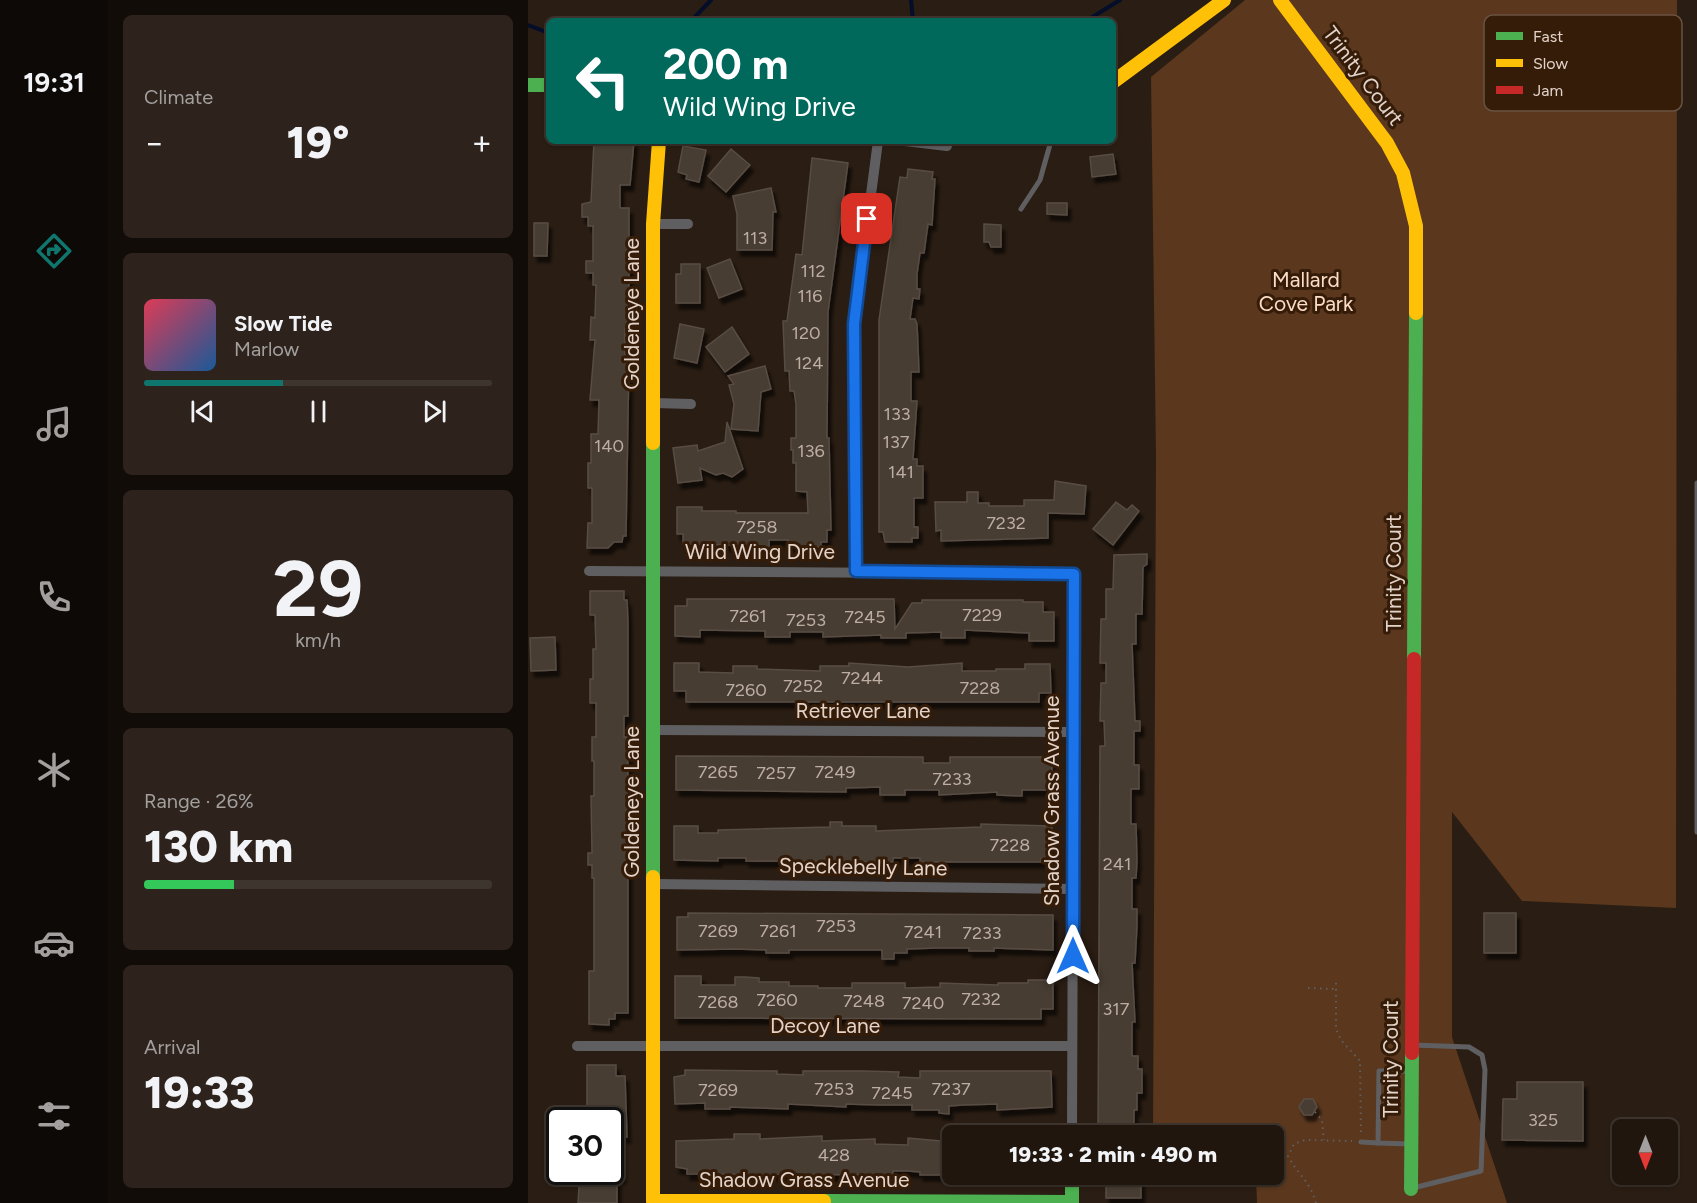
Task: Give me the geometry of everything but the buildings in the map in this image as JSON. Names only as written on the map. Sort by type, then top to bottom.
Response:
[{"type":"street","points":[[1116,80],[1224,0]]},
{"type":"street","name":"Trinity Court","points":[[1280,0],[1387,143],[1402,167],[1412,193],[1416,226],[1411,1189]]},
{"type":"street","points":[[528,85],[546,84]]},
{"type":"street","name":"Goldeneye Lane","points":[[653,1201],[653,224],[654,183],[659,144]]},
{"type":"street","points":[[856,571],[854,324],[878,144]]},
{"type":"street","points":[[930,144],[947,146]]},
{"type":"street","name":"Goldeneye Lane","points":[[653,224],[688,224]]},
{"type":"street","name":"Goldeneye Lane","points":[[654,403],[691,404]]},
{"type":"street","name":"Wild Wing Drive","points":[[589,571],[1074,574]]},
{"type":"street","name":"Shadow Grass Avenue","points":[[1072,1125],[1074,574]]},
{"type":"street","name":"Retriever Lane","points":[[652,730],[1073,732]]},
{"type":"street","name":"Specklebelly Lane","points":[[653,884],[1073,889]]},
{"type":"street","name":"Decoy Lane","points":[[577,1046],[1072,1046]]},
{"type":"street","name":"Shadow Grass Avenue","points":[[653,1201],[1072,1202],[1072,1185]]},
{"type":"lane","points":[[1021,209],[1040,180],[1050,144]]},
{"type":"lane","points":[[1697,483],[1695,824],[1697,832]]},
{"type":"lane","points":[[1411,1189],[1481,1171],[1485,1070],[1482,1055],[1469,1047],[1412,1045]]},
{"type":"lane","points":[[1378,1143],[1379,1071],[1412,1071]]},
{"type":"lane","points":[[1361,1142],[1411,1144]]},
{"type":"path","points":[[1317,1203],[1311,1185],[1294,1168],[1288,1156],[1294,1144],[1305,1140],[1361,1142],[1360,1061],[1341,1040],[1336,1029],[1336,983]]},
{"type":"path","points":[[1308,988],[1336,988]]},
{"type":"path","points":[[1315,1112],[1322,1120],[1324,1140]]},
{"type":"green space","name":"Mallard Cove Park","points":[[1245,0],[1677,0],[1677,15],[1484,15],[1484,111],[1677,111],[1676,908],[1522,901],[1452,812],[1452,1037],[1507,1203],[1257,1203],[1256,1185],[1284,1185],[1284,1125],[1153,1125],[1156,457],[1151,77]]},
{"type":"waterway","points":[[694,18],[711,0]]},
{"type":"waterway","points":[[911,0],[913,18]]},
{"type":"waterway","points":[[1091,18],[1120,0]]},
{"type":"waterway","points":[[528,25],[546,32]]},
{"type":"traffic: fast","points":[[528,85],[546,85]]},
{"type":"traffic: fast","points":[[1414,659],[1416,313]]},
{"type":"traffic: fast","points":[[653,443],[653,877]]},
{"type":"traffic: fast","points":[[1411,1189],[1412,1053]]},
{"type":"traffic: fast","points":[[824,1201],[1072,1202],[1072,1185]]},
{"type":"traffic: slow","points":[[1116,80],[1224,0]]},
{"type":"traffic: slow","points":[[1280,0],[1387,143],[1403,173],[1416,226],[1416,313]]},
{"type":"traffic: slow","points":[[653,443],[653,224],[659,144]]},
{"type":"traffic: slow","points":[[653,877],[653,1201],[824,1201]]},
{"type":"traffic: jam","points":[[1412,1053],[1414,659]]},
{"type":"route","points":[[867,219],[854,324],[856,571],[1074,574],[1073,956]]}]
